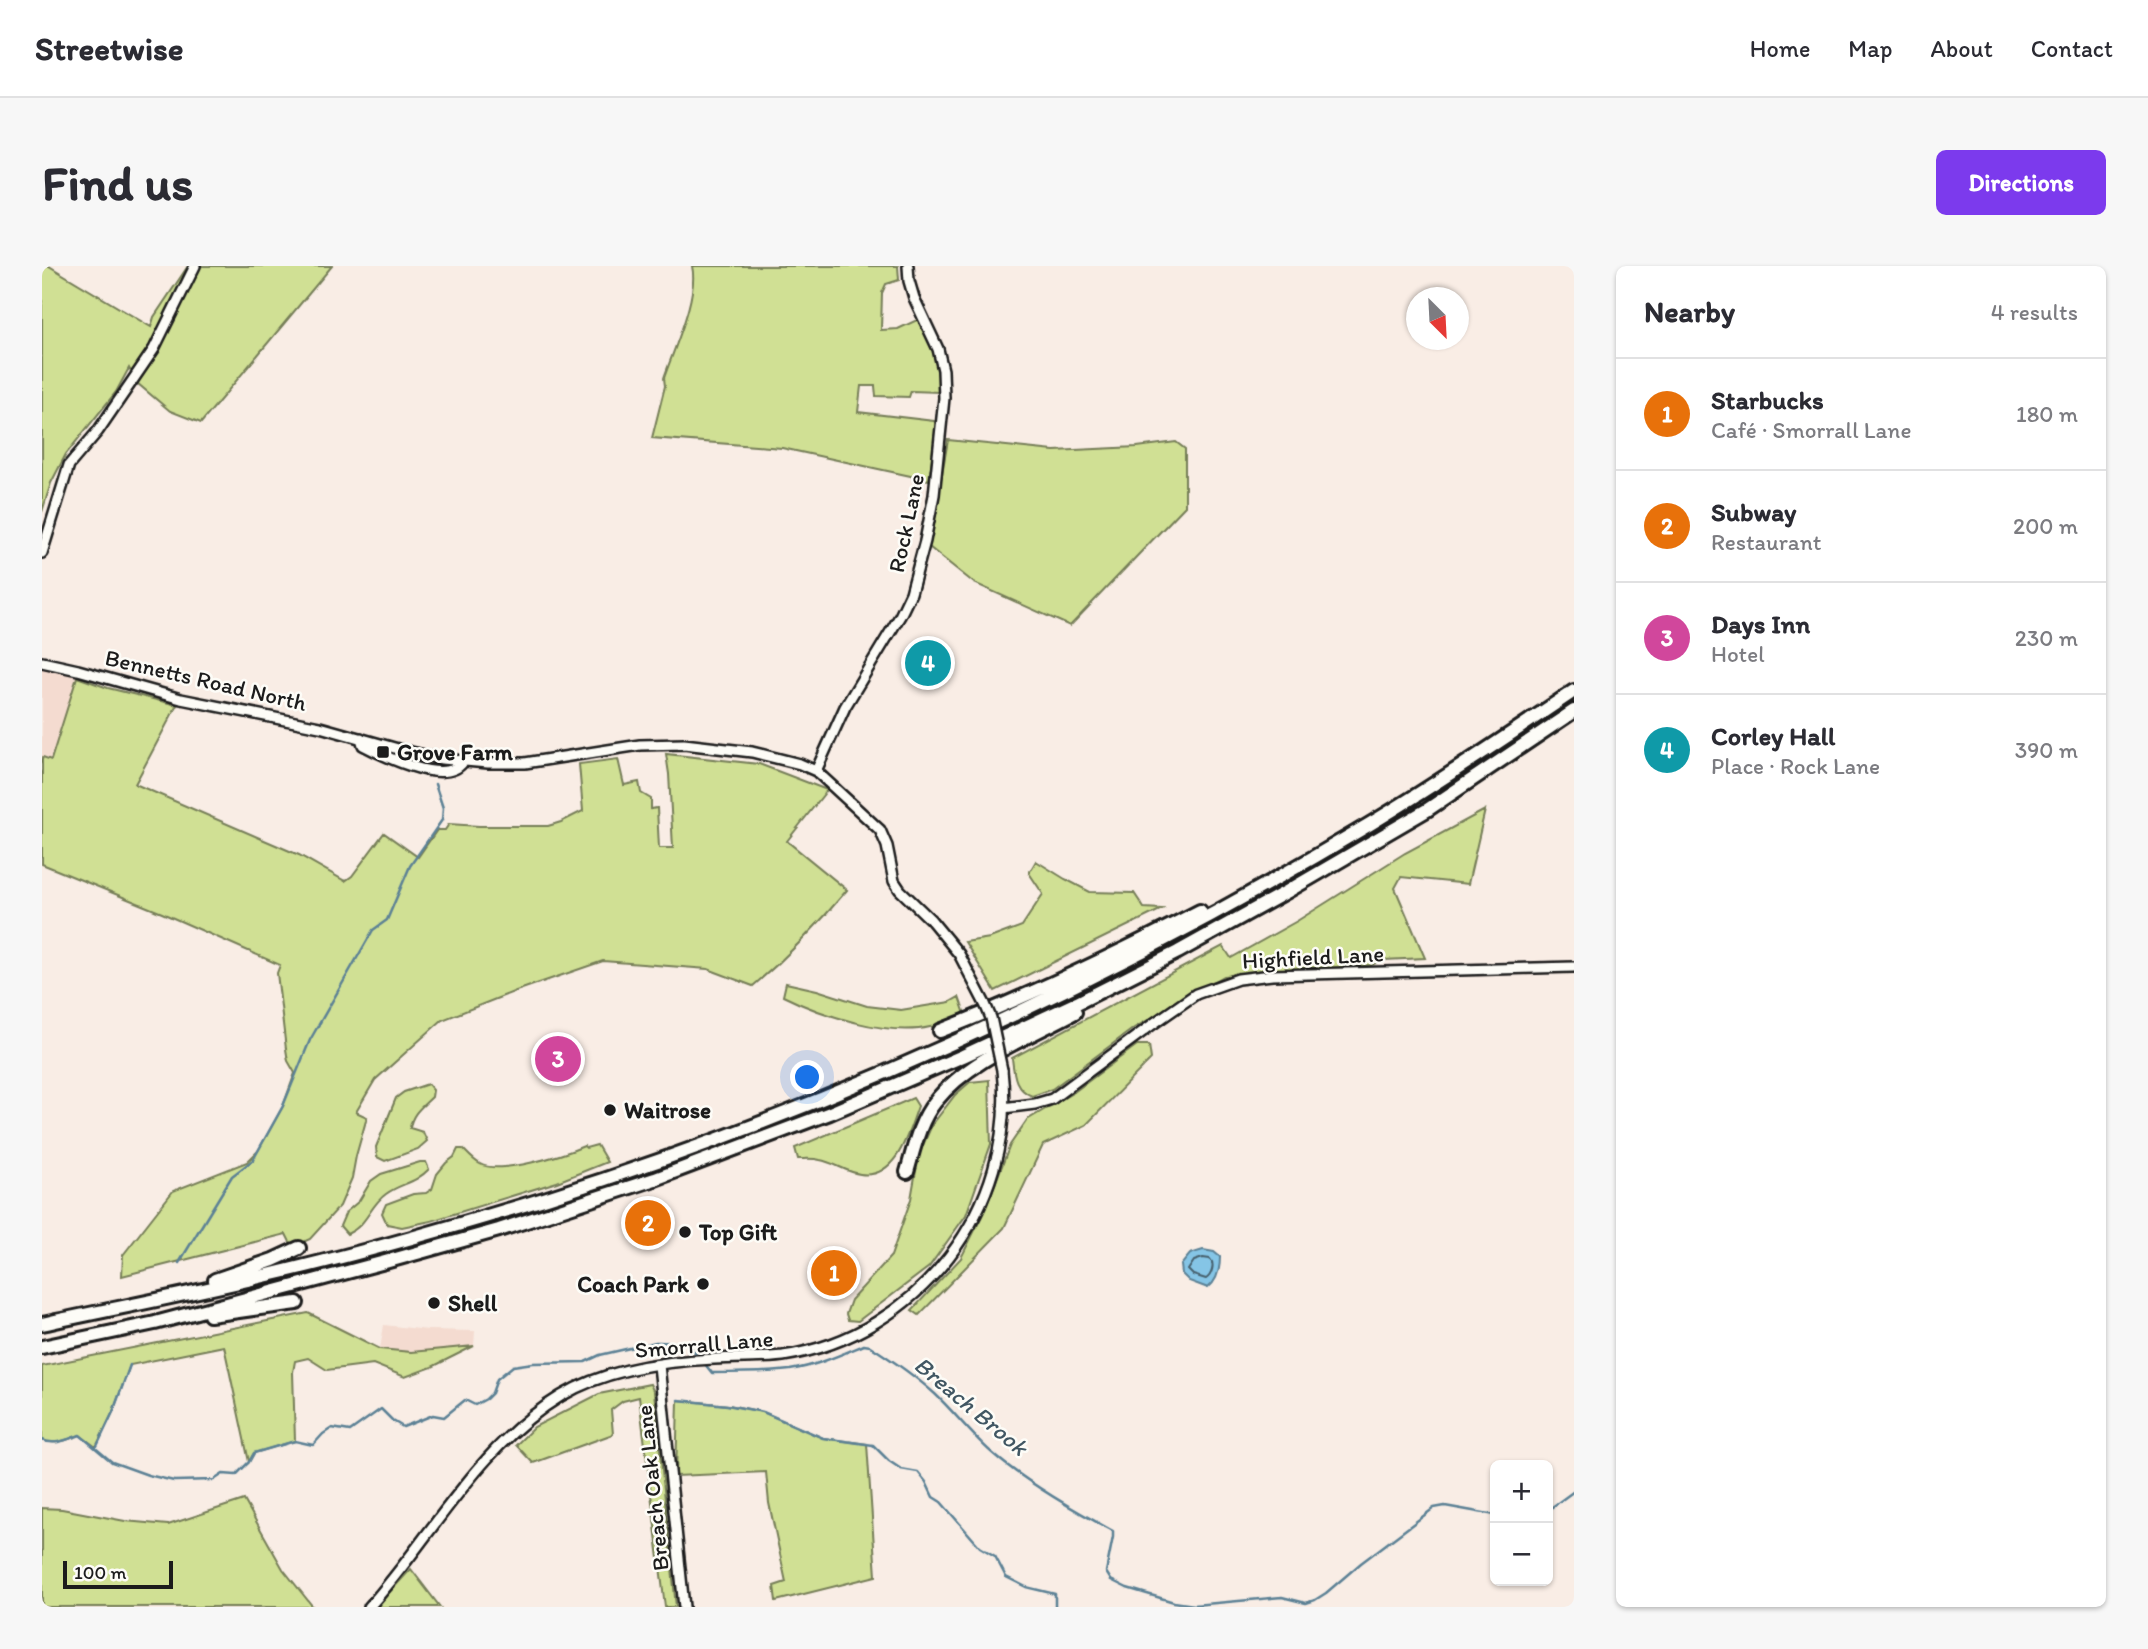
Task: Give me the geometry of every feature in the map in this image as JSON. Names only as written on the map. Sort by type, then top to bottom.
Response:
[{"type":"highway","points":[[42,1324],[263,1277],[480,1218],[635,1168],[802,1106],[950,1043],[1067,989],[1228,905],[1371,824],[1574,691]]},
{"type":"highway","points":[[908,1172],[918,1134],[934,1103],[961,1076],[1427,810],[1574,711]]},
{"type":"highway","points":[[940,1031],[982,1015],[1094,963],[1371,824]]},
{"type":"highway","points":[[42,1347],[155,1323],[397,1259],[499,1230],[714,1157],[830,1113],[963,1056],[1178,952]]},
{"type":"highway","points":[[158,1299],[273,1260],[299,1248]]},
{"type":"highway","points":[[155,1323],[297,1303]]},
{"type":"street","points":[[42,553],[69,465],[98,431],[154,349],[195,266]]},
{"type":"street","name":"Rock Lane","points":[[816,771],[845,707],[911,593],[934,495],[944,398],[943,370],[938,349],[909,281],[908,266]]},
{"type":"street","name":"Bennetts Road North","points":[[42,662],[181,699],[320,727],[423,755],[463,762],[555,760],[640,745],[684,744],[752,752],[800,764],[816,771],[880,830],[887,846],[894,881],[932,920],[959,954],[991,1018],[1002,1070],[1003,1108]]},
{"type":"street","name":"Bennetts Road North","points":[[360,738],[363,745],[408,766],[438,771],[455,769],[463,762]]},
{"type":"street","name":"Highfield Lane","points":[[1003,1108],[1035,1104],[1052,1098],[1196,994],[1238,979],[1272,975],[1574,967]]},
{"type":"street","name":"Smorrall Lane","points":[[369,1607],[487,1460],[531,1417],[561,1396],[613,1373],[659,1364],[784,1356],[823,1347],[879,1320],[927,1281],[955,1250],[982,1203],[998,1156],[1003,1108]]},
{"type":"street","name":"Breach Oak Lane","points":[[659,1364],[684,1607]]},
{"type":"shaded area","points":[[42,666],[77,677],[51,760],[43,757],[42,760]]},
{"type":"shaded area","points":[[384,1325],[475,1331],[474,1346],[408,1352],[380,1349]]},
{"type":"green space","points":[[42,266],[49,266],[151,327],[154,317],[188,266],[193,266],[193,279],[201,266],[332,266],[201,423],[170,411],[137,383],[129,368],[116,392],[66,454],[51,483],[42,512]]},
{"type":"green space","points":[[692,266],[898,266],[899,280],[886,284],[882,293],[881,330],[898,329],[919,319],[937,360],[939,392],[911,391],[909,397],[876,396],[875,386],[861,386],[858,412],[934,421],[937,424],[929,480],[782,448],[652,438],[665,386],[664,378],[689,307]]},
{"type":"green space","points":[[948,440],[1054,451],[1137,447],[1176,442],[1185,449],[1185,506],[1070,626],[974,583],[929,547]]},
{"type":"green space","points":[[77,677],[108,688],[177,705],[135,784],[299,855],[345,881],[352,876],[384,833],[418,857],[437,830],[445,830],[449,824],[548,826],[561,822],[583,811],[579,764],[618,759],[624,785],[639,782],[641,793],[651,799],[651,809],[657,808],[659,848],[673,848],[666,754],[759,764],[827,790],[787,841],[847,890],[802,940],[753,986],[708,969],[603,961],[442,1020],[375,1080],[356,1112],[367,1117],[352,1178],[340,1206],[310,1239],[291,1244],[286,1234],[122,1276],[123,1255],[173,1191],[247,1162],[258,1151],[283,1106],[295,1073],[288,1061],[286,1049],[277,973],[280,965],[42,864],[42,760],[43,757],[51,760]]},
{"type":"green space","points":[[1485,810],[1468,884],[1401,877],[1395,888],[1425,958],[1383,960],[1371,965],[1224,976],[1134,1028],[1052,1089],[1032,1096],[1019,1086],[1012,1058],[1223,946],[1231,958],[1297,921],[1405,853]]},
{"type":"green space","points":[[1036,861],[1090,892],[1134,893],[1144,908],[1162,909],[995,991],[965,942],[990,938],[1022,926],[1043,894],[1029,873]]},
{"type":"green space","points":[[786,983],[867,1006],[901,1010],[950,1002],[959,997],[965,1014],[930,1027],[875,1027],[835,1017],[783,996]]},
{"type":"green space","points":[[1137,1045],[1149,1045],[1151,1059],[1086,1125],[1043,1145],[1004,1228],[919,1315],[912,1310],[961,1258],[985,1210],[1010,1145],[1027,1120],[1074,1092]]},
{"type":"green space","points":[[989,1080],[991,1144],[966,1215],[929,1267],[858,1321],[848,1320],[846,1314],[851,1300],[891,1256],[911,1199],[919,1154],[932,1125],[955,1095],[970,1082]]},
{"type":"green space","points":[[428,1084],[433,1090],[432,1097],[415,1114],[410,1128],[423,1132],[427,1141],[418,1149],[385,1161],[377,1157],[376,1147],[396,1098],[404,1092]]},
{"type":"green space","points":[[913,1098],[918,1106],[900,1152],[883,1169],[873,1174],[860,1174],[825,1161],[798,1159],[795,1148]]},
{"type":"green space","points":[[597,1145],[607,1162],[557,1182],[431,1221],[402,1227],[387,1224],[382,1213],[386,1204],[432,1189],[437,1174],[458,1149],[463,1149],[480,1164],[502,1167],[532,1163],[584,1146],[586,1148]]},
{"type":"green space","points":[[426,1162],[429,1169],[418,1178],[386,1194],[360,1226],[347,1234],[340,1226],[346,1212],[359,1201],[371,1181],[381,1174]]},
{"type":"green space","points":[[308,1313],[380,1349],[411,1352],[474,1346],[405,1377],[373,1364],[327,1370],[308,1358],[295,1361],[295,1441],[254,1453],[249,1462],[224,1346],[130,1365],[113,1412],[96,1447],[80,1435],[57,1442],[42,1440],[42,1366]]},
{"type":"green space","points":[[650,1384],[654,1392],[676,1607],[665,1607],[639,1397],[623,1401],[611,1410],[613,1434],[533,1463],[516,1445],[534,1427],[599,1394]]},
{"type":"green space","points":[[678,1400],[729,1405],[763,1412],[823,1438],[867,1444],[876,1576],[776,1601],[774,1586],[786,1582],[769,1503],[766,1472],[676,1476]]},
{"type":"green space","points":[[244,1500],[283,1569],[313,1607],[42,1607],[42,1508],[168,1525]]},
{"type":"green space","points":[[411,1569],[440,1607],[376,1607]]},
{"type":"water","points":[[1203,1250],[1214,1252],[1220,1257],[1218,1274],[1208,1288],[1189,1281],[1182,1274],[1181,1265],[1190,1254]]},
{"type":"waterway","points":[[179,1263],[232,1176],[253,1160],[283,1106],[310,1040],[373,930],[387,920],[410,866],[442,820],[443,808],[435,784]]},
{"type":"waterway","name":"Breach Brook","points":[[42,1440],[57,1442],[80,1435],[112,1462],[148,1475],[174,1481],[214,1480],[223,1474],[236,1475],[254,1453],[295,1441],[313,1445],[332,1428],[350,1431],[381,1409],[403,1427],[433,1415],[444,1417],[465,1400],[475,1405],[486,1399],[492,1393],[497,1379],[513,1366],[585,1362],[600,1355],[656,1342],[687,1343],[700,1358]]},
{"type":"waterway","name":"Breach Brook","points":[[704,1363],[712,1373],[790,1370],[819,1363],[864,1345],[870,1346],[927,1387],[1004,1463],[1081,1514],[1113,1531],[1106,1572],[1111,1580],[1127,1588],[1174,1602],[1194,1605],[1282,1597],[1306,1603],[1326,1593],[1434,1508],[1445,1506],[1490,1514]]},
{"type":"waterway","points":[[97,1446],[130,1365]]},
{"type":"waterway","points":[[678,1400],[763,1412],[823,1438],[873,1445],[901,1469],[918,1472],[933,1497],[941,1502],[980,1547],[995,1556],[1006,1577],[1026,1587],[1055,1594],[1055,1607]]},
{"type":"waterway","name":"Breach Brook","points":[[1553,1506],[1574,1491]]},
{"type":"place","name":"Corley Hall","points":[[928,663]]},
{"type":"place","name":"Grove Farm","points":[[383,752]]},
{"type":"place","name":"Days Inn","points":[[558,1059]]},
{"type":"place","name":"Waitrose","points":[[610,1110]]},
{"type":"place","name":"Subway","points":[[648,1223]]},
{"type":"place","name":"Top Gift","points":[[685,1232]]},
{"type":"place","name":"Starbucks","points":[[834,1273]]},
{"type":"place","name":"Coach Park","points":[[703,1284]]},
{"type":"place","name":"Shell","points":[[434,1303]]}]
